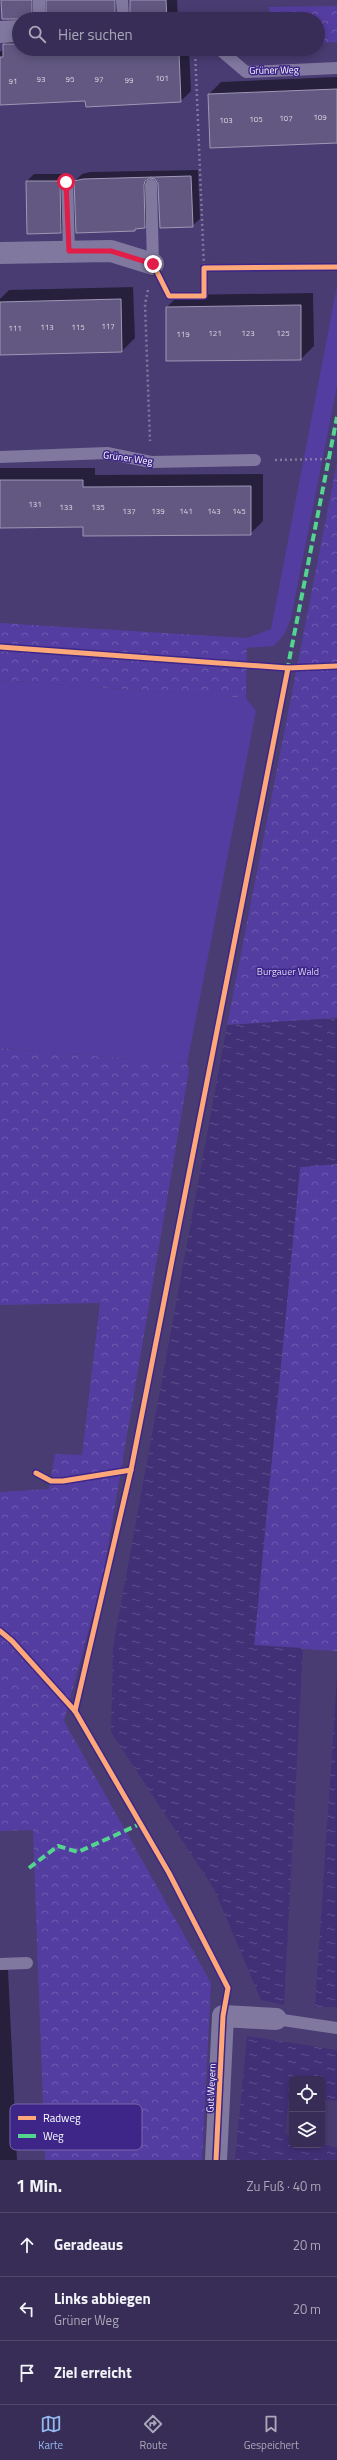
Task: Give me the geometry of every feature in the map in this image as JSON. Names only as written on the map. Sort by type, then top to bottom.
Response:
[{"type":"street","points":[[0,32],[12,31]]},
{"type":"street","points":[[0,253],[111,251],[153,264]]},
{"type":"street","name":"Gut Weyern","points":[[216,2160],[223,2016],[276,2019]]},
{"type":"lane","points":[[39,0],[39,12]]},
{"type":"lane","points":[[122,0],[123,12]]},
{"type":"lane","name":"Grüner Weg","points":[[227,56],[246,72],[337,68]]},
{"type":"lane","points":[[66,182],[69,251]]},
{"type":"lane","points":[[151,185],[153,264]]},
{"type":"lane","name":"Grüner Weg","points":[[0,457],[107,453],[151,462],[255,460]]},
{"type":"lane","points":[[0,1964],[27,1963]]},
{"type":"lane","points":[[276,2019],[337,2028]]},
{"type":"path","points":[[195,56],[204,268]]},
{"type":"path","points":[[146,318],[150,433]]},
{"type":"path","points":[[269,460],[328,459]]},
{"type":"green space","points":[[337,6],[337,42],[325,43],[325,12],[269,12],[269,7]]},
{"type":"green space","points":[[337,286],[337,386],[291,618],[285,633],[274,646],[247,648],[247,638],[271,629]]},
{"type":"green space","name":"Burgauer Wald","points":[[337,462],[337,1018],[227,1025]]},
{"type":"green space","points":[[0,623],[247,638],[246,698],[0,680]]},
{"type":"green space","points":[[0,680],[246,698],[256,711],[187,1064],[0,1048]]},
{"type":"green space","points":[[0,1048],[187,1064],[189,1070],[103,1576],[64,1721],[211,1983],[202,2160],[45,2160],[45,2150],[142,2150],[142,2104],[43,2104],[33,1830],[0,1831],[0,1492],[49,1489],[55,1454],[82,1455],[100,1303],[0,1305]]},
{"type":"green space","points":[[337,1164],[337,1651],[254,1646],[300,1167]]},
{"type":"water","points":[[337,1018],[337,1164],[300,1167],[254,1645],[303,1648],[284,2005],[261,2000],[214,1889],[111,1732],[113,1647],[227,1025]]},
{"type":"water","points":[[337,1676],[337,2007],[315,2007]]},
{"type":"water","points":[[247,2036],[337,2050],[337,2101],[325,2099],[325,2076],[289,2076],[289,2096],[285,2134],[289,2135],[289,2148],[325,2148],[325,2145],[337,2148],[337,2160],[235,2160]]},
{"type":"building","points":[[1,0],[32,0],[32,12],[12,12],[12,19],[2,19]]},
{"type":"building","points":[[46,0],[115,0],[115,12],[46,12]]},
{"type":"building","points":[[130,0],[166,0],[167,12],[130,12]]},
{"type":"building","points":[[3,44],[12,44],[12,56],[179,56],[181,102],[86,107],[85,101],[0,105],[0,57],[3,57]]},
{"type":"building","points":[[337,89],[337,143],[210,148],[208,94]]},
{"type":"building","points":[[191,176],[193,227],[160,228],[158,184],[155,179],[150,178],[145,181],[144,185],[145,228],[135,229],[135,231],[76,233],[74,181],[83,179]]},
{"type":"building","points":[[26,181],[60,181],[61,233],[27,234]]},
{"type":"building","points":[[121,299],[122,352],[0,355],[0,302]]},
{"type":"building","points":[[301,305],[301,360],[166,361],[166,307]]},
{"type":"building","points":[[0,480],[83,480],[83,487],[251,486],[251,535],[83,536],[83,527],[0,528]]},
{"type":"marked path","points":[[287,671],[337,417]]},
{"type":"marked path","points":[[29,1868],[58,1846],[78,1852],[140,1824]]},
{"type":"cycle path","points":[[153,264],[169,296],[204,296],[204,268],[337,267]]},
{"type":"cycle path","points":[[0,647],[288,668],[337,666]]},
{"type":"cycle path","points":[[75,1711],[131,1470],[288,668]]},
{"type":"cycle path","points":[[36,1473],[51,1481],[63,1481],[131,1470]]},
{"type":"cycle path","points":[[0,1631],[12,1641],[75,1711],[169,1873],[228,1988],[223,2016],[216,2160]]},
{"type":"route","points":[[66,182],[69,251],[111,251],[130,255],[153,264]]}]
